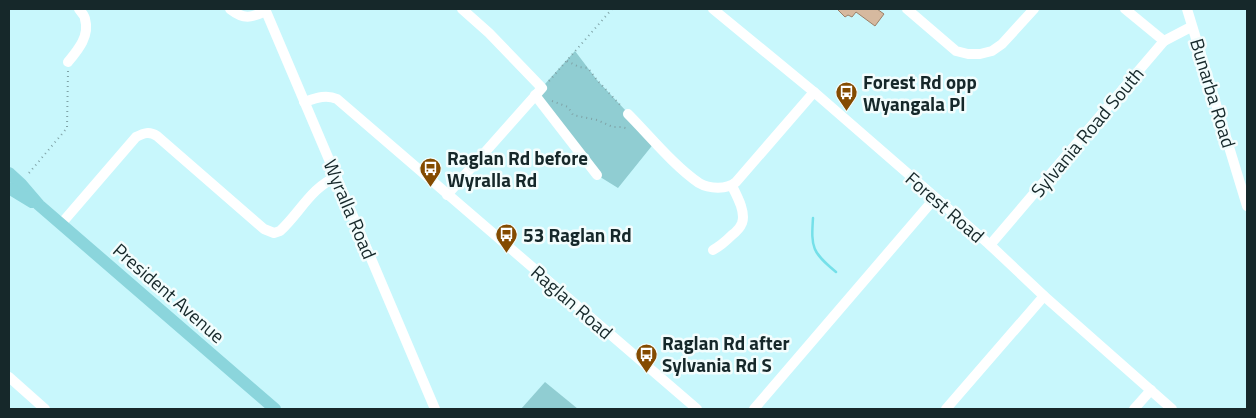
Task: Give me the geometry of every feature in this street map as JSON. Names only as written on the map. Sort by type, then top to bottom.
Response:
[{"type":"main road","name":"President Avenue","points":[[9,173],[39,205],[275,409]]},
{"type":"main road","name":"President Avenue","points":[[9,188],[39,205]]},
{"type":"street","points":[[68,62],[78,50],[86,35],[85,19],[79,9]]},
{"type":"street","points":[[230,9],[241,16],[248,17],[266,10]]},
{"type":"street","points":[[462,9],[489,33],[538,92],[597,175]]},
{"type":"street","name":"Forest Road","points":[[713,9],[814,92],[990,245],[1044,296],[1172,409]]},
{"type":"street","points":[[907,9],[956,51],[980,54],[992,51],[1002,44],[1034,9]]},
{"type":"street","points":[[1125,9],[1164,41]]},
{"type":"street","name":"Bunarba Road","points":[[1187,9],[1245,190],[1247,206]]},
{"type":"street","name":"Wyralla Road","points":[[266,10],[435,409]]},
{"type":"street","name":"Sylvania Road South","points":[[990,245],[1164,41],[1192,28]]},
{"type":"street","points":[[447,195],[538,92]]},
{"type":"street","points":[[628,114],[679,166],[701,184],[716,188],[732,186],[814,92]]},
{"type":"street","name":"Raglan Road","points":[[304,102],[323,96],[331,96],[337,99],[697,409]]},
{"type":"street","points":[[61,224],[136,137],[148,132],[157,136],[264,229],[270,232],[277,232],[283,229],[321,185],[337,177]]},
{"type":"street","points":[[713,250],[739,229],[742,223],[743,217],[739,200],[732,186]]},
{"type":"street","points":[[754,409],[935,198]]},
{"type":"street","points":[[946,409],[1044,296]]},
{"type":"street","points":[[9,377],[45,409]]},
{"type":"street","points":[[1134,409],[1151,390]]},
{"type":"path","points":[[612,9],[538,92],[568,107],[573,115],[597,120],[613,127],[632,130]]},
{"type":"path","points":[[567,61],[579,67],[588,68],[628,114]]},
{"type":"path","points":[[29,173],[67,128],[68,62]]},
{"type":"shaded area","points":[[575,51],[597,80],[655,142],[618,188],[597,175],[535,95]]},
{"type":"shaded area","points":[[545,382],[578,409],[521,409]]},
{"type":"building","points":[[837,9],[877,9],[884,14],[875,26],[856,12],[852,17],[848,15],[845,17]]},
{"type":"waterway","points":[[813,218],[812,236],[815,249],[822,259],[836,272]]},
{"type":"place","name":"Forest Rd opp Wyangala Pl","points":[[847,112]]},
{"type":"place","name":"Raglan Rd before Wyralla Rd","points":[[431,188]]},
{"type":"place","name":"53 Raglan Rd","points":[[507,254]]},
{"type":"place","name":"Raglan Rd after Sylvania Rd S","points":[[646,373]]}]
